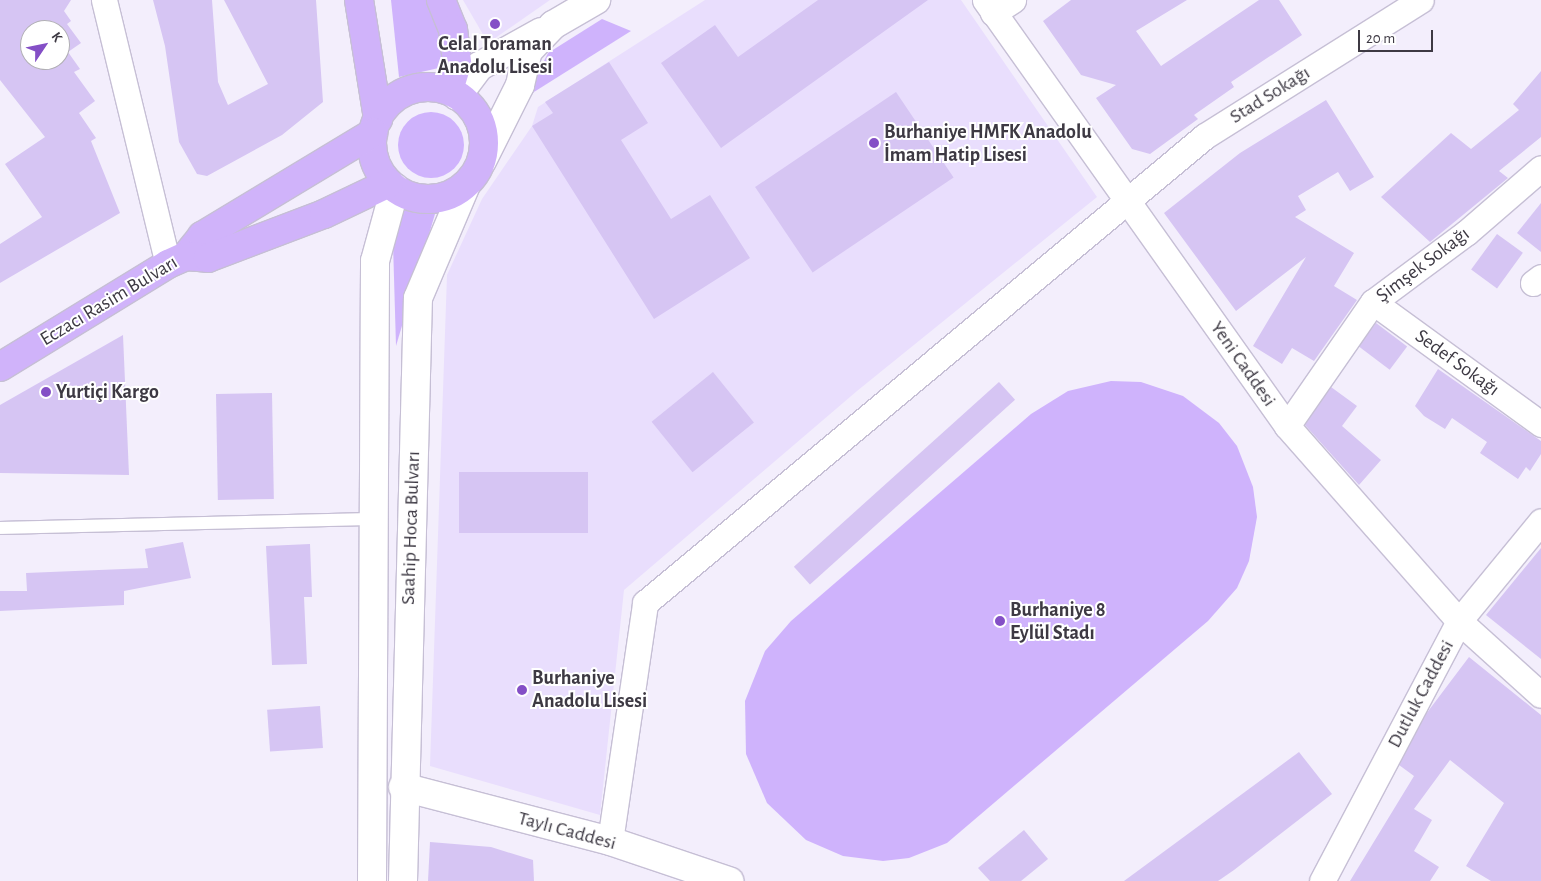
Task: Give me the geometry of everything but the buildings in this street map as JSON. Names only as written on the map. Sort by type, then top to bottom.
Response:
[{"type":"main road","points":[[359,0],[375,126],[375,160],[392,185],[419,199],[436,199],[466,185],[482,161],[520,85],[528,51],[553,25]]},
{"type":"main road","points":[[441,0],[453,29],[457,64],[453,93]]},
{"type":"main road","points":[[453,93],[480,66],[596,0]]},
{"type":"main road","points":[[177,260],[202,236],[375,126],[385,108],[408,91],[435,88],[453,93],[470,106],[482,126],[482,161]]},
{"type":"main road","name":"Eczacı Rasim Bulvarı","points":[[0,367],[177,260],[208,258],[324,214],[392,185]]},
{"type":"main road","name":"Saahip Hoca Bulvarı","points":[[372,881],[374,261],[392,185]]},
{"type":"main road","name":"Saahip Hoca Bulvarı","points":[[403,881],[403,787],[418,298],[466,185]]},
{"type":"main road","name":"Taylı Caddesi","points":[[403,787],[610,841],[729,881]]},
{"type":"street","points":[[104,0],[177,260]]},
{"type":"street","name":"Stad Sokağı","points":[[610,841],[645,603],[1126,198],[1205,136],[1421,0]]},
{"type":"street","name":"Yeni Caddesi","points":[[997,4],[1126,198],[1287,426],[1459,621],[1541,695]]},
{"type":"street","name":"Şimşek Sokağı","points":[[1287,426],[1373,302],[1466,233],[1541,168]]},
{"type":"street","name":"Sedef Sokağı","points":[[1373,302],[1541,424]]},
{"type":"street","name":"Dutluk Caddesi","points":[[1322,881],[1459,621],[1541,521]]},
{"type":"lane","points":[[0,528],[374,519]]},
{"type":"shaded area","points":[[391,0],[431,0],[452,65],[399,77]]},
{"type":"shaded area","name":"Celal Toraman Anadolu Lisesi","points":[[463,0],[550,0],[488,43]]},
{"type":"shaded area","points":[[705,0],[961,0],[1097,197],[857,391],[624,590],[600,815],[430,766],[447,275],[482,199],[532,126],[538,107]]},
{"type":"shaded area","points":[[602,19],[631,31],[526,97],[548,53]]},
{"type":"shaded area","points":[[424,112],[438,112],[450,117],[459,126],[464,138],[462,158],[455,169],[438,178],[424,178],[412,173],[403,164],[398,152],[398,138],[403,126],[412,117]]},
{"type":"shaded area","points":[[392,209],[435,214],[396,346]]},
{"type":"shaded area","name":"Burhaniye 8 Eylül Stadı","points":[[1111,381],[1141,382],[1183,396],[1219,423],[1237,446],[1253,487],[1257,517],[1249,561],[1237,588],[1208,621],[947,843],[909,858],[883,861],[843,856],[806,840],[767,803],[746,754],[745,701],[765,651],[791,621],[1031,414],[1068,391]]},
{"type":"place","name":"Celal Toraman Anadolu Lisesi","points":[[495,24]]},
{"type":"place","name":"Burhaniye HMFK Anadolu İmam Hatip Lisesi","points":[[874,143]]},
{"type":"place","name":"Yurtiçi Kargo","points":[[46,392]]},
{"type":"place","name":"Burhaniye 8 Eylül Stadı","points":[[1000,621]]},
{"type":"place","name":"Burhaniye Anadolu Lisesi","points":[[522,690]]}]
